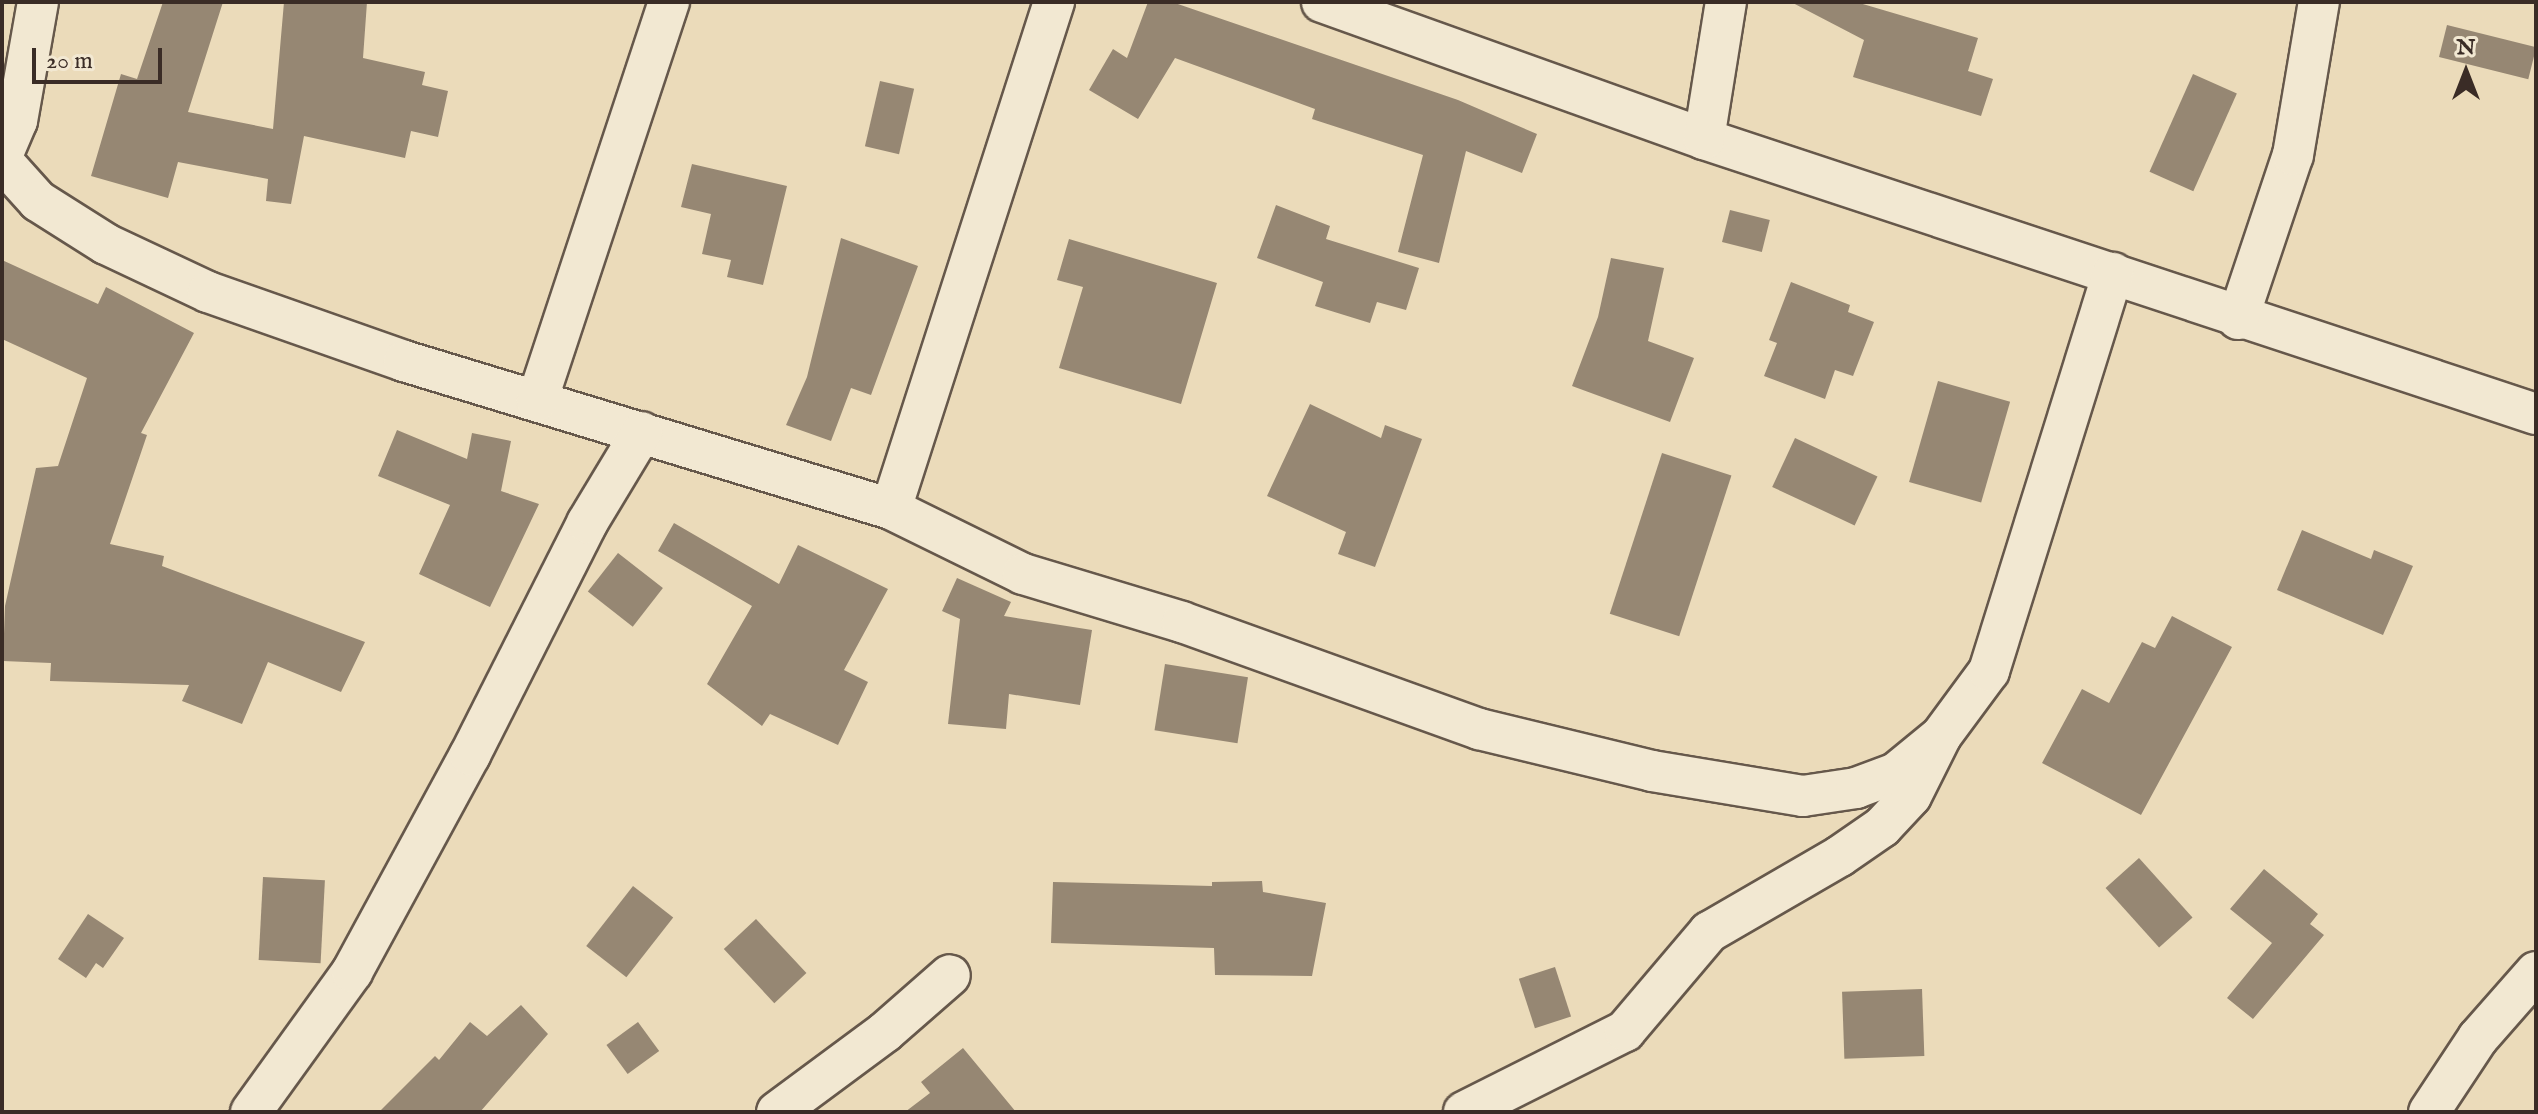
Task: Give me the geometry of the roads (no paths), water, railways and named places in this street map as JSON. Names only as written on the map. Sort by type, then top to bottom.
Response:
[{"type":"street","points":[[38,2],[4,146],[38,201],[106,244],[208,292],[391,357],[891,509],[1023,574],[1196,626],[1479,729],[1652,771],[1803,796],[1856,788],[1896,773],[1941,736]]},
{"type":"street","points":[[537,401],[669,2]]},
{"type":"street","points":[[891,509],[1054,2]]},
{"type":"street","points":[[1322,2],[1704,139],[2113,273],[2238,319],[2536,414]]},
{"type":"street","points":[[1704,139],[1726,2]]},
{"type":"street","points":[[2238,319],[2293,155],[2319,2]]},
{"type":"street","points":[[1464,1112],[1625,1031],[1709,932],[1762,905],[1882,827],[1911,796],[1941,736],[1989,671],[2113,273]]},
{"type":"street","points":[[251,1112],[352,972],[470,755],[587,523],[642,432]]},
{"type":"street","points":[[2429,1112],[2478,1038],[2536,972]]},
{"type":"street","points":[[777,1112],[885,1032],[950,975]]}]
